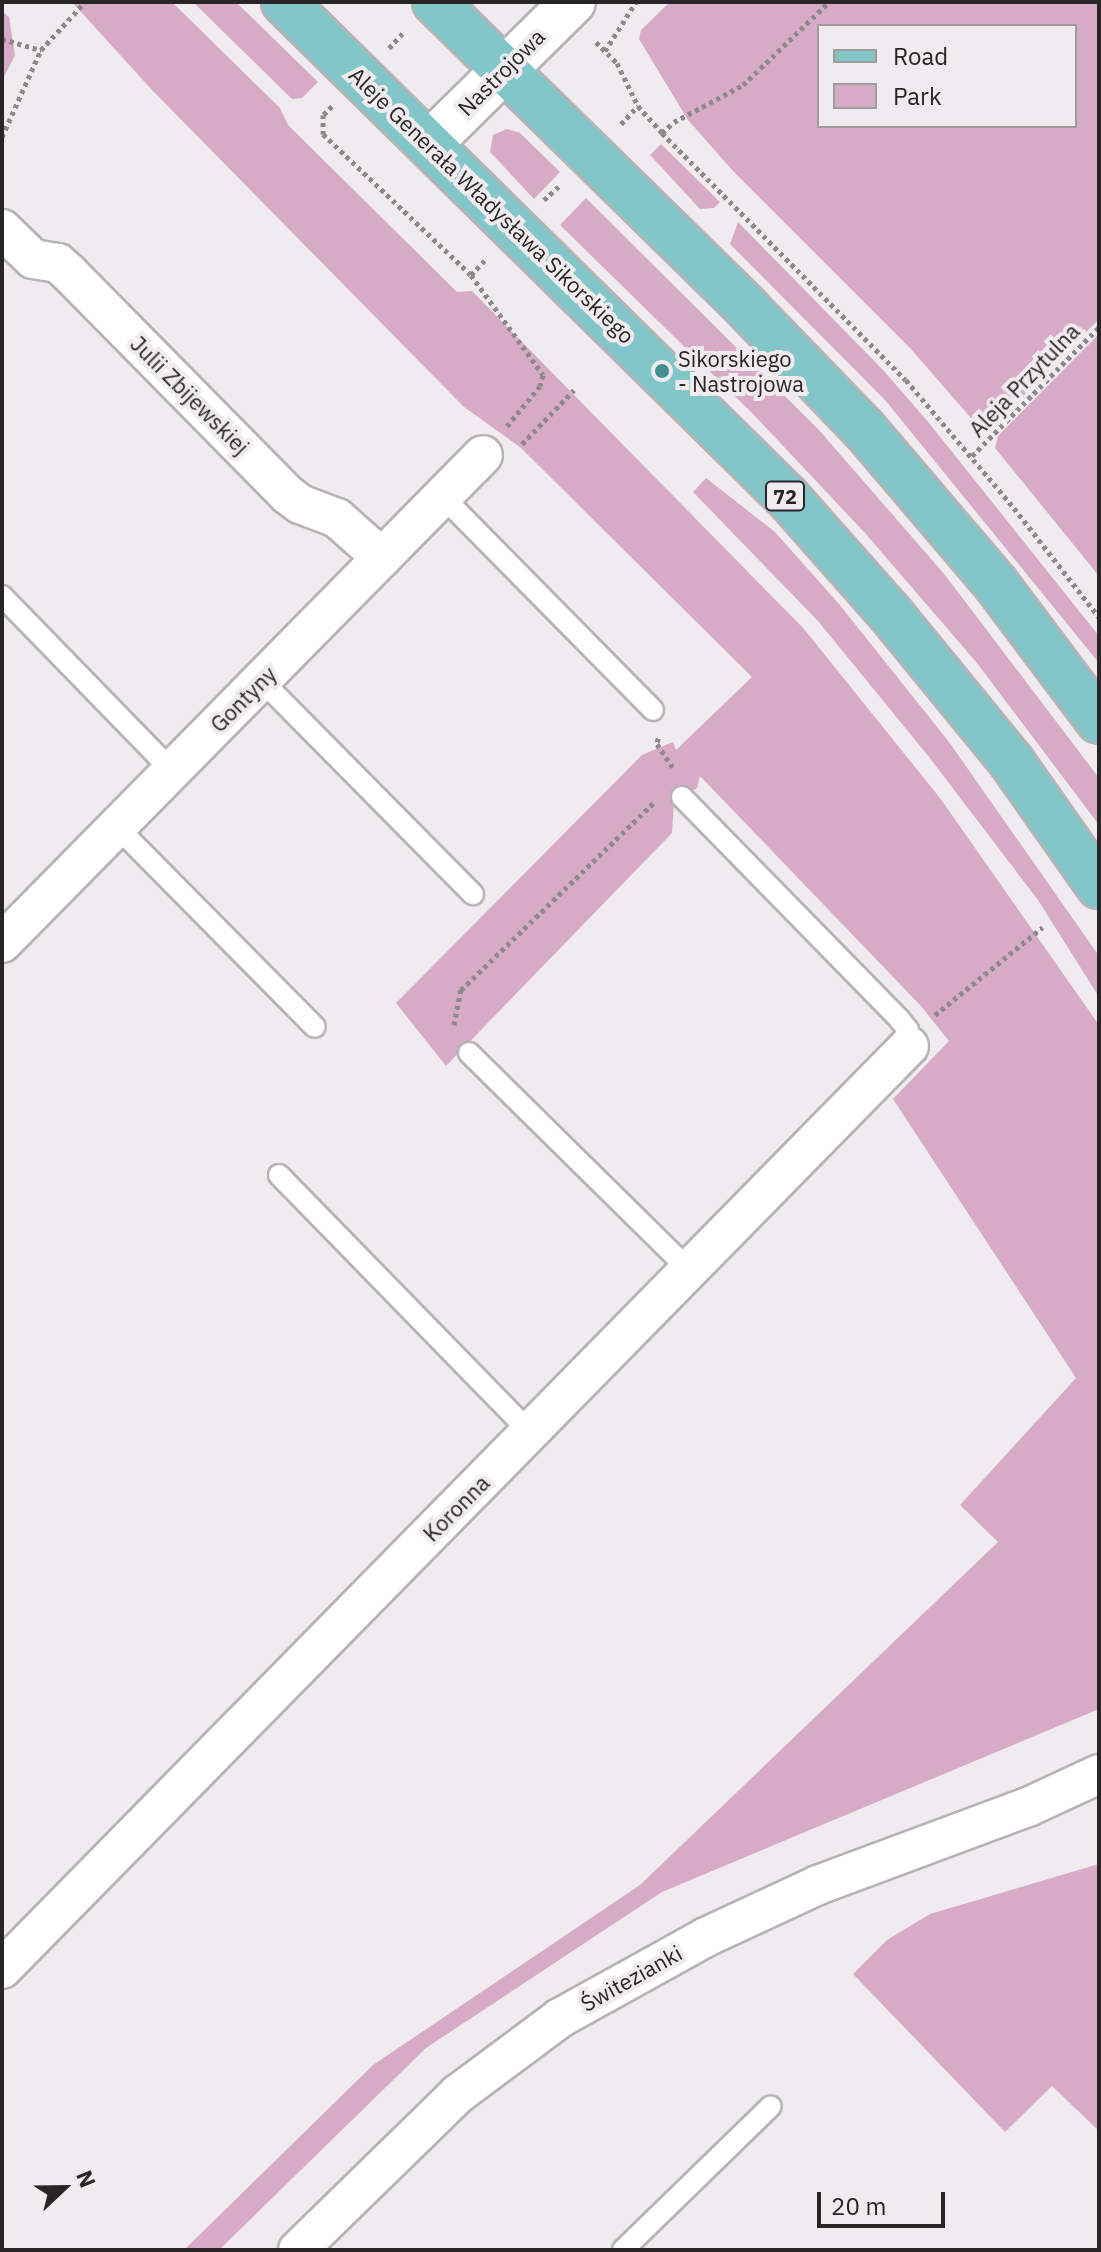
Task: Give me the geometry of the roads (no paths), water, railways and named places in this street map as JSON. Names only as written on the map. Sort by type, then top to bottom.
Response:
[{"type":"main road","name":"Aleje Generała Władysława Sikorskiego","points":[[284,2],[788,498],[889,612],[1011,761],[1099,886]]},
{"type":"main road","points":[[435,2],[738,299],[864,429],[996,584],[1099,721]]},
{"type":"street","name":"Nastrojowa","points":[[429,144],[503,69],[582,19]]},
{"type":"street","name":"Julii Zbijewskiej","points":[[2,229],[33,259],[58,263],[69,273],[288,495],[300,504],[337,518],[382,558]]},
{"type":"street","name":"Gontyny","points":[[8,925],[117,827],[443,497],[499,454]]},
{"type":"street","name":"Koronna","points":[[2,1969],[909,1046]]},
{"type":"street","name":"Świtezianki","points":[[298,2250],[458,2094],[560,2018],[706,1937],[818,1885],[1028,1807],[1099,1774]]},
{"type":"street","name":"Świtezianki","points":[[1028,1807],[1099,1794]]},
{"type":"lane","points":[[443,497],[653,710]]},
{"type":"lane","points":[[2,596],[172,771]]},
{"type":"lane","points":[[262,681],[473,894]]},
{"type":"lane","points":[[682,797],[900,1020],[908,1030],[909,1046]]},
{"type":"lane","points":[[117,827],[315,1027]]},
{"type":"lane","points":[[469,1053],[689,1270]]},
{"type":"lane","points":[[279,1175],[530,1432]]},
{"type":"lane","points":[[623,2250],[771,2106]]},
{"type":"place","name":"Sikorskiego - Nastrojowa","points":[[662,371]]}]
